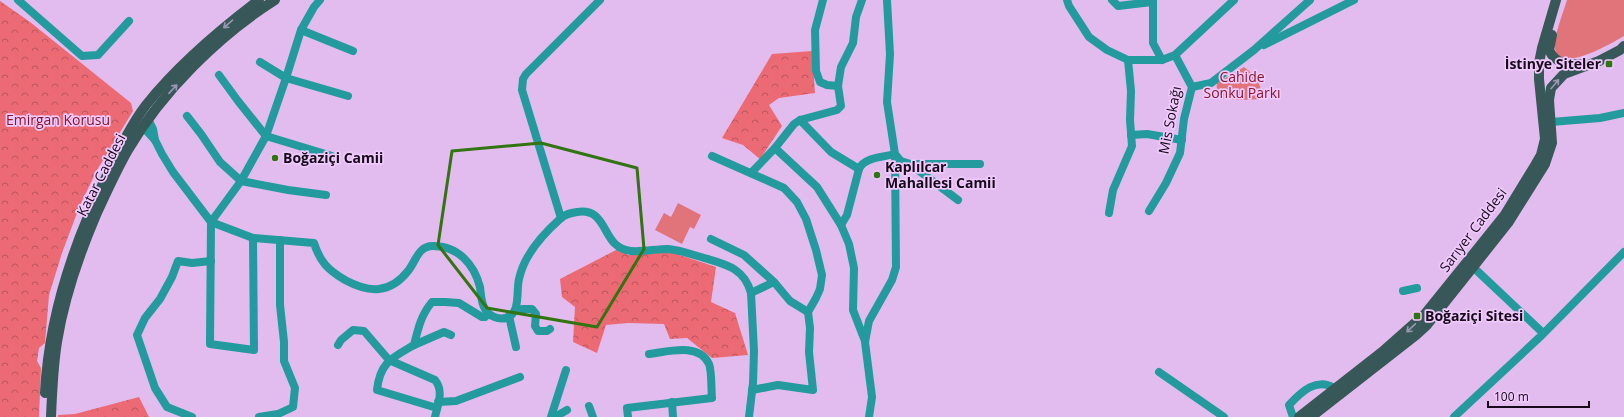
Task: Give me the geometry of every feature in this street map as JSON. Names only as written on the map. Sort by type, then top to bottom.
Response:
[{"type":"main road","name":"Sarıyer Caddesi","points":[[1299,417],[1399,338],[1430,308],[1504,216],[1541,155],[1545,139],[1539,79],[1539,63],[1556,0]]},
{"type":"main road","points":[[1560,0],[1549,45],[1552,54],[1559,62],[1566,64],[1588,64],[1599,61]]},
{"type":"main road","name":"Katar Caddesi","points":[[44,417],[46,368],[50,336],[72,254],[102,185],[142,120],[201,60],[266,2]]},
{"type":"main road","name":"Sarıyer Caddesi","points":[[1312,417],[1427,325],[1508,223],[1544,164],[1552,143],[1549,100],[1551,88],[1564,74],[1599,61],[1620,50],[1624,46]]},
{"type":"main road","name":"Katar Caddesi","points":[[51,417],[57,340],[72,281],[87,237],[108,189],[142,120]]},
{"type":"street","points":[[18,0],[82,56],[98,55],[129,21]]},
{"type":"street","points":[[253,238],[254,350],[210,344],[211,222],[241,181],[266,136],[301,30],[314,7],[320,0]]},
{"type":"street","points":[[561,218],[522,90],[522,85],[526,74],[600,0]]},
{"type":"street","points":[[823,0],[815,30],[816,71],[820,82],[827,86],[838,86]]},
{"type":"street","points":[[751,173],[775,148],[794,124],[800,120],[840,108],[842,106],[838,86],[841,67],[853,42],[856,17],[862,0]]},
{"type":"street","points":[[865,342],[869,321],[892,280],[896,267],[895,154],[887,102],[890,54],[887,0]]},
{"type":"street","points":[[1067,0],[1069,6],[1089,37],[1107,50],[1128,60],[1162,60],[1175,55],[1234,0]]},
{"type":"street","points":[[1112,0],[1118,6],[1152,1],[1153,43],[1162,60]]},
{"type":"street","points":[[1192,87],[1211,83],[1254,50],[1310,0]]},
{"type":"street","points":[[1254,50],[1354,0]]},
{"type":"street","points":[[301,30],[353,51]]},
{"type":"street","name":"Mis Sokağı","points":[[1149,211],[1166,183],[1180,153],[1184,119],[1192,87],[1175,55]]},
{"type":"street","points":[[1109,213],[1113,190],[1132,146],[1130,120],[1131,91],[1128,60]]},
{"type":"street","points":[[260,62],[286,78],[348,96]]},
{"type":"street","points":[[220,75],[238,101],[266,136],[332,156]]},
{"type":"street","points":[[1551,122],[1600,118],[1624,113]]},
{"type":"street","points":[[187,116],[220,162],[241,181],[288,190],[326,195]]},
{"type":"street","points":[[142,120],[153,128],[155,140],[173,172],[211,222],[253,238],[314,243],[317,254],[322,263],[330,270],[356,285],[374,290],[384,289],[401,279],[409,270],[424,247],[436,246],[452,250],[465,258],[474,270],[478,280],[484,308],[488,313],[500,318],[523,308],[532,309],[536,314],[534,326],[538,331],[547,331],[550,329]]},
{"type":"street","points":[[800,120],[831,152],[859,169]]},
{"type":"street","points":[[1131,135],[1147,134],[1182,140]]},
{"type":"street","points":[[775,148],[817,186],[841,224],[849,244],[854,268],[853,310],[865,342],[872,397],[869,417]]},
{"type":"street","points":[[895,154],[901,161],[910,164],[980,164]]},
{"type":"street","points":[[841,224],[847,215],[860,165],[865,161],[895,154]]},
{"type":"street","points":[[712,156],[784,188],[797,202],[806,220],[816,250],[822,275],[820,289],[808,312],[810,328],[809,352],[813,390],[778,385],[752,390]]},
{"type":"street","points":[[910,164],[958,200]]},
{"type":"street","points":[[516,347],[513,313],[517,285],[527,256],[540,239],[568,213],[581,212],[593,214],[599,218],[612,240],[622,248],[631,251],[668,249],[683,251],[730,266],[742,275],[749,284],[751,293],[754,351],[749,417]]},
{"type":"street","points":[[712,239],[744,255],[774,282],[790,301],[808,312]]},
{"type":"street","points":[[259,417],[278,414],[293,407],[295,388],[284,361],[284,342],[280,305],[280,240]]},
{"type":"street","points":[[1454,417],[1543,333],[1624,252]]},
{"type":"street","points":[[192,417],[167,407],[155,388],[137,335],[146,318],[163,294],[178,261],[192,263],[211,262]]},
{"type":"street","points":[[1473,267],[1543,333]]},
{"type":"street","points":[[751,293],[774,282]]},
{"type":"street","points":[[1403,291],[1417,288]]},
{"type":"street","points":[[414,345],[418,325],[432,302],[459,303],[482,317],[487,316],[488,313]]},
{"type":"street","points":[[338,345],[340,340],[353,330],[364,331],[389,360],[435,380],[439,385],[440,392],[435,417]]},
{"type":"street","points":[[450,335],[444,332],[414,345],[389,360],[378,380],[377,390],[438,405],[456,402],[520,377]]},
{"type":"street","points":[[628,417],[627,408],[712,398],[709,364],[702,355],[692,350],[649,354]]},
{"type":"street","points":[[551,417],[566,370]]},
{"type":"street","points":[[1158,372],[1224,417]]},
{"type":"street","points":[[1293,417],[1288,405],[1303,390],[1315,385],[1325,384],[1336,389]]},
{"type":"street","points":[[672,402],[673,417]]},
{"type":"street","points":[[589,406],[593,417]]},
{"type":"street","points":[[555,417],[567,410]]},
{"type":"highlighted area","points":[[541,143],[637,168],[644,249],[597,327],[487,308],[438,245],[452,151]]},
{"type":"green space","points":[[1567,0],[1624,0],[1624,36],[1596,51],[1583,56],[1562,58],[1556,52],[1555,41]]},
{"type":"green space","name":"Emirgan Korusu","points":[[0,1],[30,22],[131,103],[133,111],[97,170],[80,205],[62,253],[49,295],[45,343],[39,348],[37,361],[41,368],[39,417],[0,417]]},
{"type":"green space","points":[[812,51],[815,93],[779,98],[769,105],[782,126],[760,159],[743,145],[722,138],[772,54]]},
{"type":"green space","name":"Cahide Sonku Parkı","points":[[1244,67],[1257,81],[1261,89],[1263,99],[1240,100],[1216,98],[1217,83]]},
{"type":"green space","points":[[678,203],[701,215],[694,229],[690,227],[682,244],[655,230],[664,213],[671,217]]},
{"type":"green space","points":[[618,249],[628,255],[671,252],[716,267],[711,302],[735,313],[748,355],[712,358],[687,338],[670,339],[664,324],[628,323],[606,325],[597,353],[573,342],[575,307],[562,297],[560,279]]},
{"type":"green space","points":[[139,397],[149,417],[58,417],[58,415],[75,414]]},
{"type":"place","name":"İstinye Siteler","points":[[1609,64]]},
{"type":"place","name":"Boğaziçi Camii","points":[[275,158]]},
{"type":"place","name":"Kaplılcar Mahallesi Camii","points":[[877,175]]},
{"type":"place","name":"Boğaziçi Sitesi","points":[[1417,316]]}]
